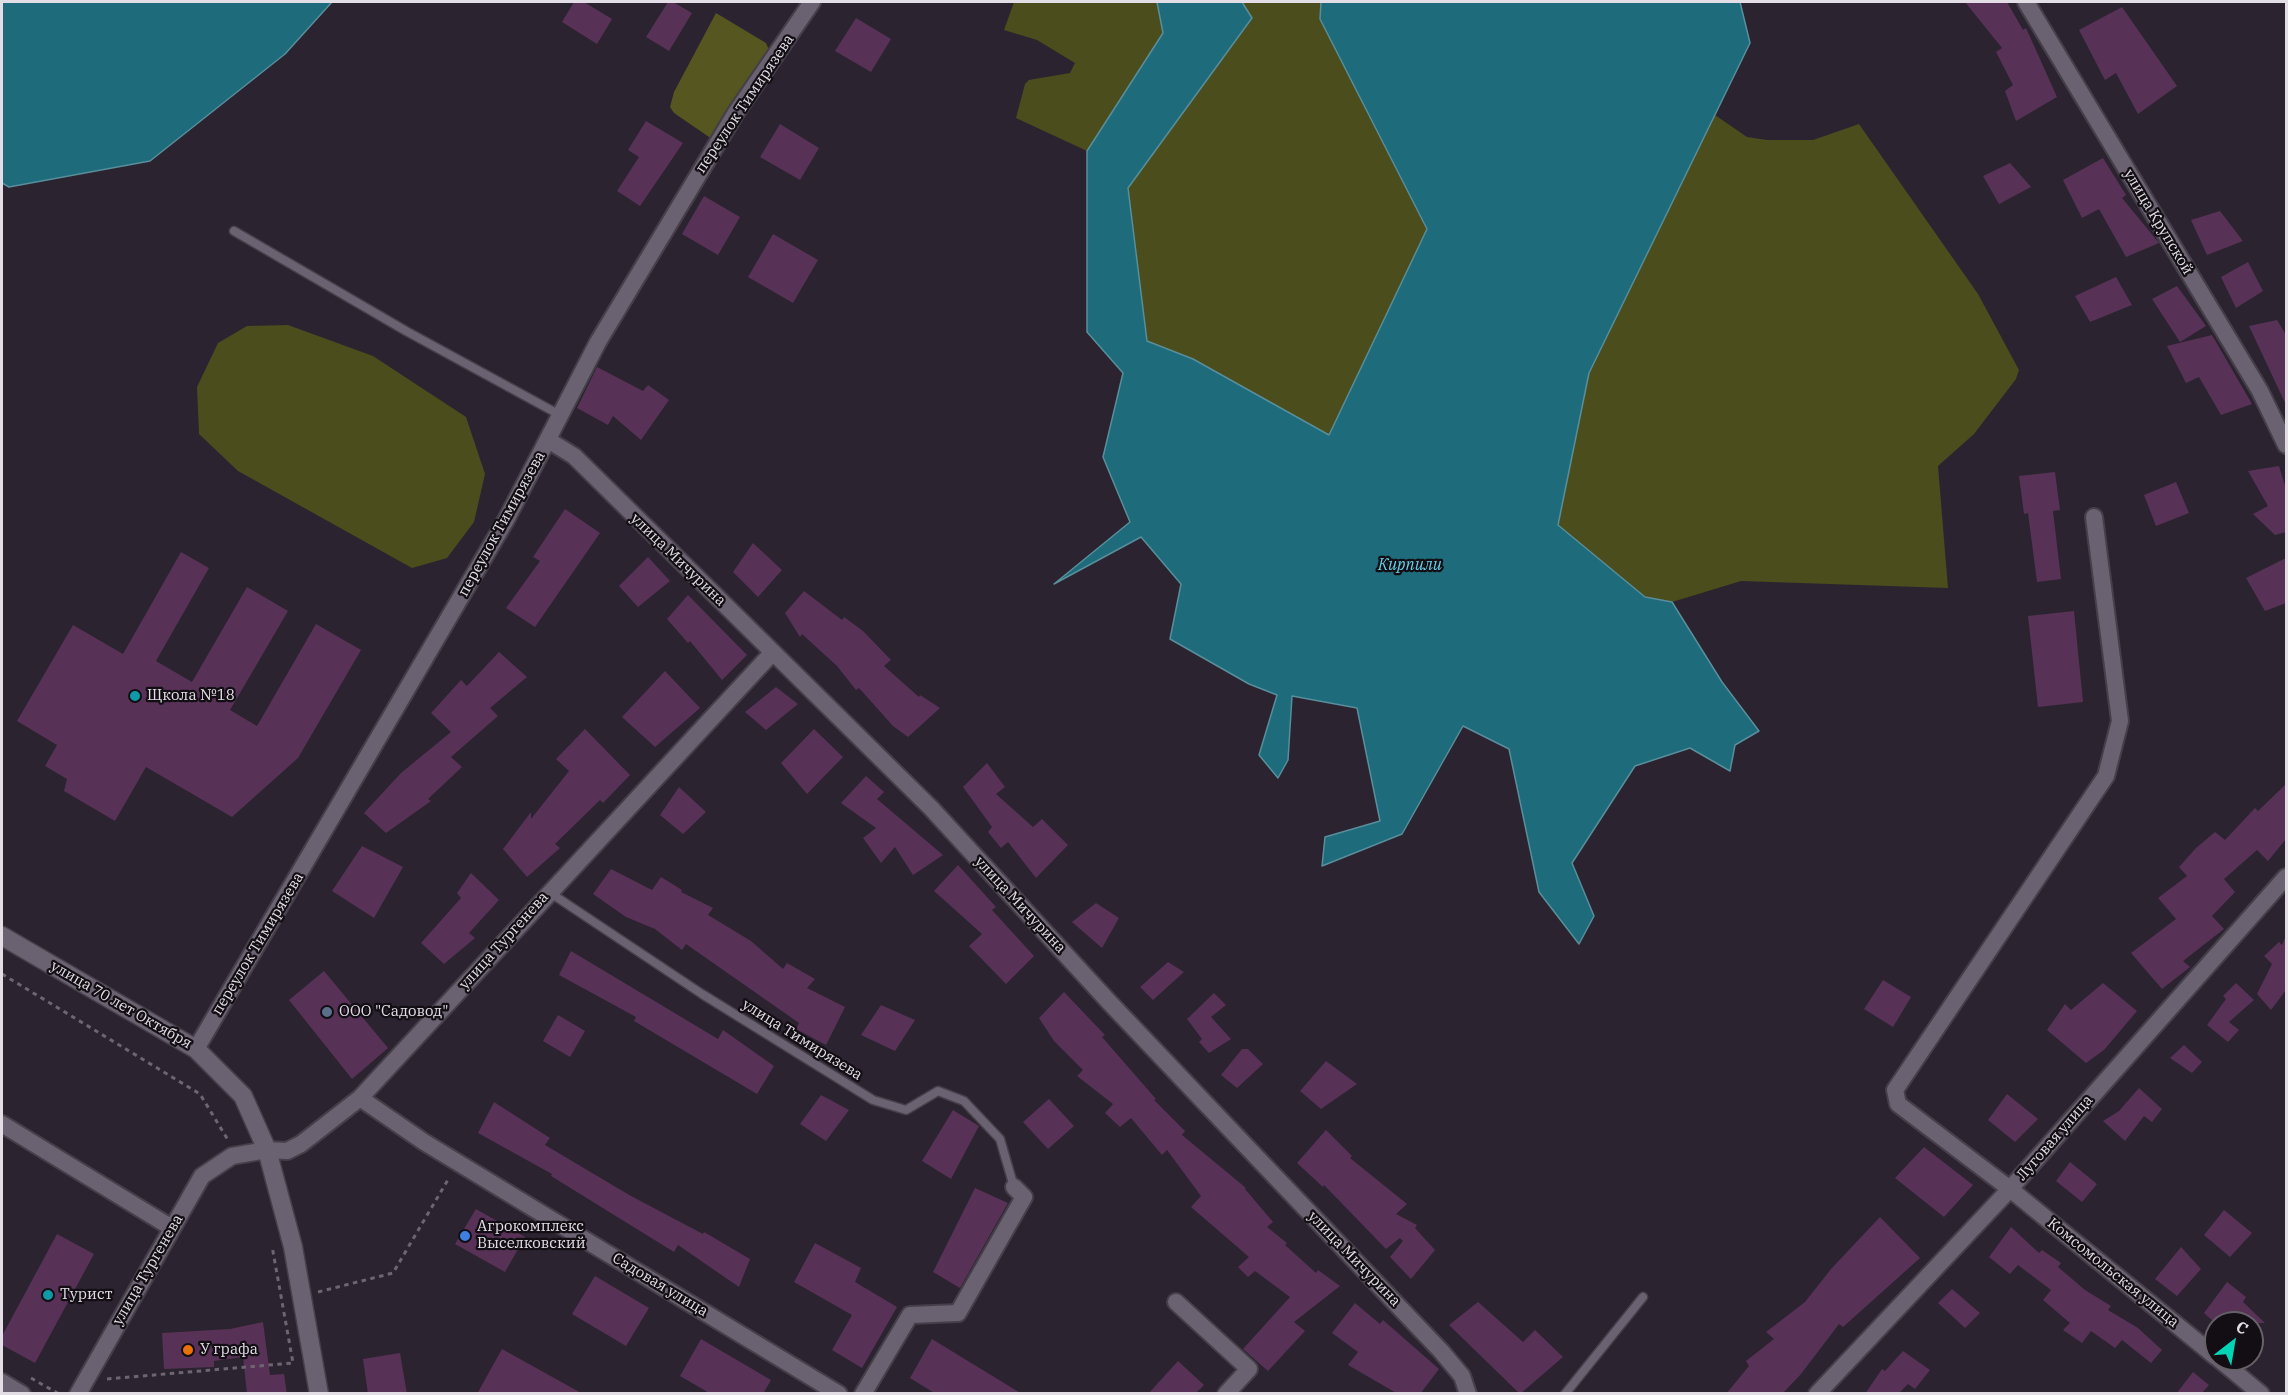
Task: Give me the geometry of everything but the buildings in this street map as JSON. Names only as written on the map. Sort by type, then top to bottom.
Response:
[{"type":"street","name":"переулок Тимирязева","points":[[196,1049],[506,520],[598,342],[711,154],[812,2]]},
{"type":"street","name":"улица Крупской","points":[[2026,2],[2260,391],[2286,445]]},
{"type":"street","name":"улица Мичурина","points":[[548,440],[574,456],[931,808],[1110,1003],[1441,1351],[1462,1377],[1468,1394]]},
{"type":"street","name":"Комсомольская улица","points":[[2094,517],[2120,721],[2106,776],[1895,1090],[1898,1104],[2010,1189],[2204,1347]]},
{"type":"street","name":"улица Тургенева","points":[[78,1394],[202,1176],[232,1156],[267,1149],[287,1151],[301,1144],[360,1098],[773,652]]},
{"type":"street","name":"Луговая улица","points":[[1816,1394],[2010,1189],[2286,877]]},
{"type":"street","name":"улица 70 лет Октября","points":[[2,936],[196,1049],[243,1096],[267,1149],[293,1248],[319,1394]]},
{"type":"street","name":"Садовая улица","points":[[360,1098],[459,1162],[839,1394]]},
{"type":"street","points":[[2,1124],[172,1228]]},
{"type":"street","points":[[863,1394],[910,1315],[958,1313],[1024,1197],[1014,1187]]},
{"type":"street","points":[[1176,1302],[1249,1369],[1226,1394]]},
{"type":"street","name":"Комсомольская улица","points":[[2233,1371],[2261,1394]]},
{"type":"street","points":[[2,1382],[22,1394]]},
{"type":"lane","points":[[234,231],[560,416]]},
{"type":"lane","name":"улица Тимирязева","points":[[549,892],[702,994],[873,1100],[906,1110],[938,1091],[964,1101],[1000,1139],[1014,1187]]},
{"type":"lane","points":[[1565,1394],[1643,1297]]},
{"type":"path","points":[[2,974],[201,1094],[229,1140]]},
{"type":"path","points":[[316,1292],[393,1273],[459,1162]]},
{"type":"path","points":[[103,1380],[293,1363],[271,1239]]},
{"type":"shaded area","points":[[1014,2],[1157,2],[1163,33],[1087,151],[1016,118],[1025,84],[1029,80],[1070,73],[1075,63],[1037,40],[1004,30]]},
{"type":"shaded area","points":[[1242,2],[1321,2],[1320,19],[1427,230],[1329,435],[1193,359],[1147,342],[1128,188],[1252,19]]},
{"type":"shaded area","points":[[716,13],[766,43],[769,50],[712,139],[674,113],[670,107],[674,92]]},
{"type":"shaded area","points":[[1715,115],[1747,137],[1767,140],[1813,140],[1859,124],[1978,294],[2019,370],[2016,379],[1974,434],[1938,466],[1948,588],[1741,581],[1672,602],[1645,597],[1558,525],[1589,373]]},
{"type":"shaded area","points":[[288,325],[373,356],[466,417],[485,474],[474,522],[447,558],[412,568],[238,471],[199,434],[197,387],[218,343],[247,326]]},
{"type":"water","points":[[2,2],[332,2],[285,54],[150,161],[9,187],[2,183]]},
{"type":"water","name":"Кирпили","points":[[1157,2],[1242,2],[1252,18],[1128,188],[1147,341],[1193,359],[1329,435],[1427,229],[1320,19],[1321,2],[1740,2],[1750,43],[1589,373],[1558,525],[1645,597],[1672,602],[1722,682],[1759,731],[1735,745],[1730,771],[1690,748],[1635,766],[1572,863],[1594,916],[1579,944],[1539,892],[1509,749],[1463,726],[1402,834],[1322,866],[1325,837],[1380,821],[1357,708],[1292,696],[1288,760],[1278,778],[1259,755],[1277,695],[1249,684],[1170,639],[1181,584],[1141,537],[1054,584],[1130,522],[1103,457],[1123,373],[1087,332],[1087,151],[1163,33]]},
{"type":"place","name":"Щкола №18","points":[[135,696]]},
{"type":"place","name":"ООО \"Садовод\"","points":[[327,1012]]},
{"type":"place","name":"Агрокомплекс Выселковский","points":[[465,1236]]},
{"type":"place","name":"Турист","points":[[48,1295]]},
{"type":"place","name":"У графа","points":[[188,1350]]}]
